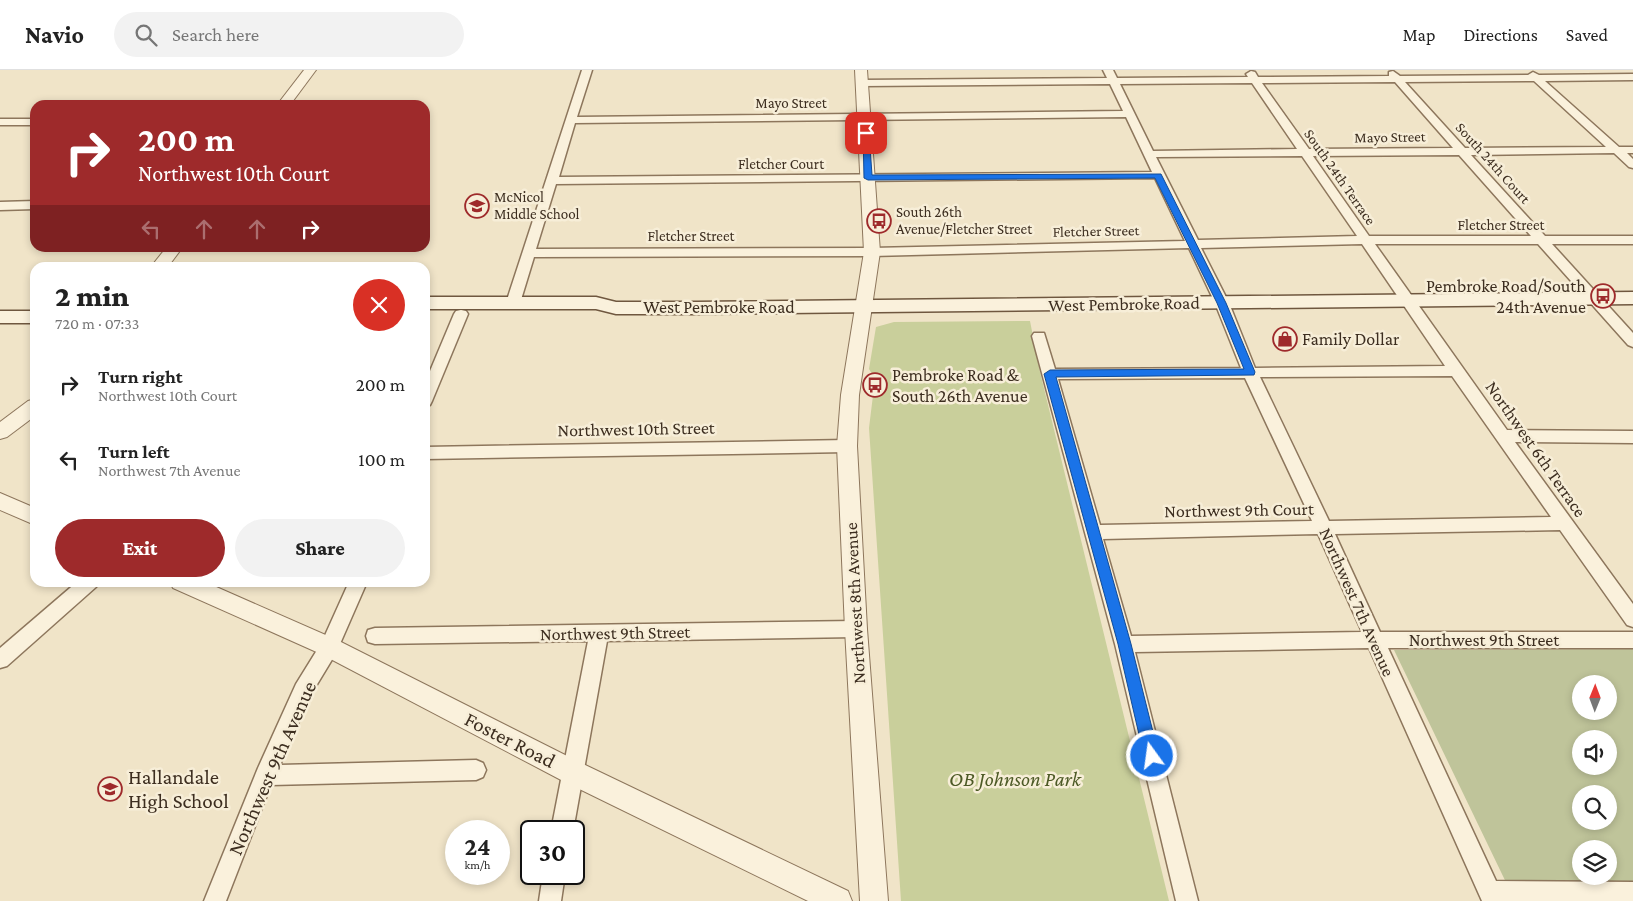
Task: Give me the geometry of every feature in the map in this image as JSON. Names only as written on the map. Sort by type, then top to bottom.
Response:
[{"type":"main road","name":"West Pembroke Road","points":[[430,303],[596,303],[616,308],[1633,298]]},
{"type":"main road","points":[[0,303],[30,303]]},
{"type":"main road","name":"West Pembroke Road","points":[[430,314],[594,315],[616,308]]},
{"type":"main road","points":[[0,317],[30,317]]},
{"type":"street","points":[[287,100],[310,70]]},
{"type":"street","points":[[513,303],[573,120],[587,70]]},
{"type":"street","name":"South 24th Court","points":[[1393,74],[1633,342]]},
{"type":"street","points":[[1532,74],[1633,165]]},
{"type":"street","points":[[861,76],[1532,74],[1633,78]]},
{"type":"street","name":"Northwest 7th Avenue","points":[[1111,75],[1158,176],[1222,303],[1250,372],[1492,897]]},
{"type":"street","name":"South 24th Terrace","points":[[1252,75],[1407,301]]},
{"type":"street","name":"Northwest 8th Avenue","points":[[861,76],[872,252],[850,395],[847,446],[856,629],[874,901]]},
{"type":"street","name":"Mayo Street","points":[[573,120],[1129,114]]},
{"type":"street","points":[[0,122],[30,122]]},
{"type":"street","name":"Mayo Street","points":[[1148,154],[1633,150]]},
{"type":"street","name":"Fletcher Court","points":[[553,181],[1158,176]]},
{"type":"street","points":[[0,206],[30,206]]},
{"type":"street","name":"Fletcher Street","points":[[529,253],[872,252],[1366,240],[1543,242],[1633,240]]},
{"type":"street","points":[[163,262],[171,252]]},
{"type":"street","name":"Northwest 6th Terrace","points":[[1407,301],[1633,619]]},
{"type":"street","points":[[430,389],[461,314]]},
{"type":"street","points":[[1039,336],[1124,644],[1187,901]]},
{"type":"street","points":[[1050,374],[1456,371]]},
{"type":"street","points":[[0,432],[30,410]]},
{"type":"street","points":[[1503,436],[1633,437]]},
{"type":"street","name":"Northwest 10th Street","points":[[430,453],[847,446]]},
{"type":"street","points":[[0,501],[30,515]]},
{"type":"street","name":"Northwest 9th Court","points":[[1093,532],[1564,523]]},
{"type":"street","points":[[0,660],[84,587]]},
{"type":"street","name":"Foster Road","points":[[192,587],[329,647],[572,772],[838,901]]},
{"type":"street","name":"Northwest 9th Avenue","points":[[215,901],[265,775],[303,690],[329,647],[356,587]]},
{"type":"street","name":"Northwest 9th Street","points":[[375,636],[856,629]]},
{"type":"street","points":[[564,820],[599,633]]},
{"type":"street","name":"Northwest 9th Street","points":[[1124,644],[1374,640],[1633,640]]},
{"type":"street","points":[[265,775],[476,770]]},
{"type":"street","points":[[550,901],[552,885]]},
{"type":"street","points":[[1492,897],[1633,893]]},
{"type":"green space","name":"OB Johnson Park","points":[[1030,321],[1040,372],[1169,901],[901,901],[869,428],[875,379],[869,369],[876,327],[894,322]]},
{"type":"green space","points":[[1633,649],[1633,901],[1515,901],[1394,650]]},
{"type":"place","name":"McNicol Middle School","points":[[477,206]]},
{"type":"place","name":"South 26th Avenue/Fletcher Street","points":[[879,221]]},
{"type":"place","name":"Pembroke Road/South 24th Avenue","points":[[1603,296]]},
{"type":"place","name":"Family Dollar","points":[[1285,339]]},
{"type":"place","name":"Pembroke Road & South 26th Avenue","points":[[875,385]]},
{"type":"place","name":"Hallandale High School","points":[[110,789]]},
{"type":"route","points":[[866,133],[868,178],[1158,176],[1222,303],[1250,372],[1050,374],[1124,644],[1152,756]]}]
